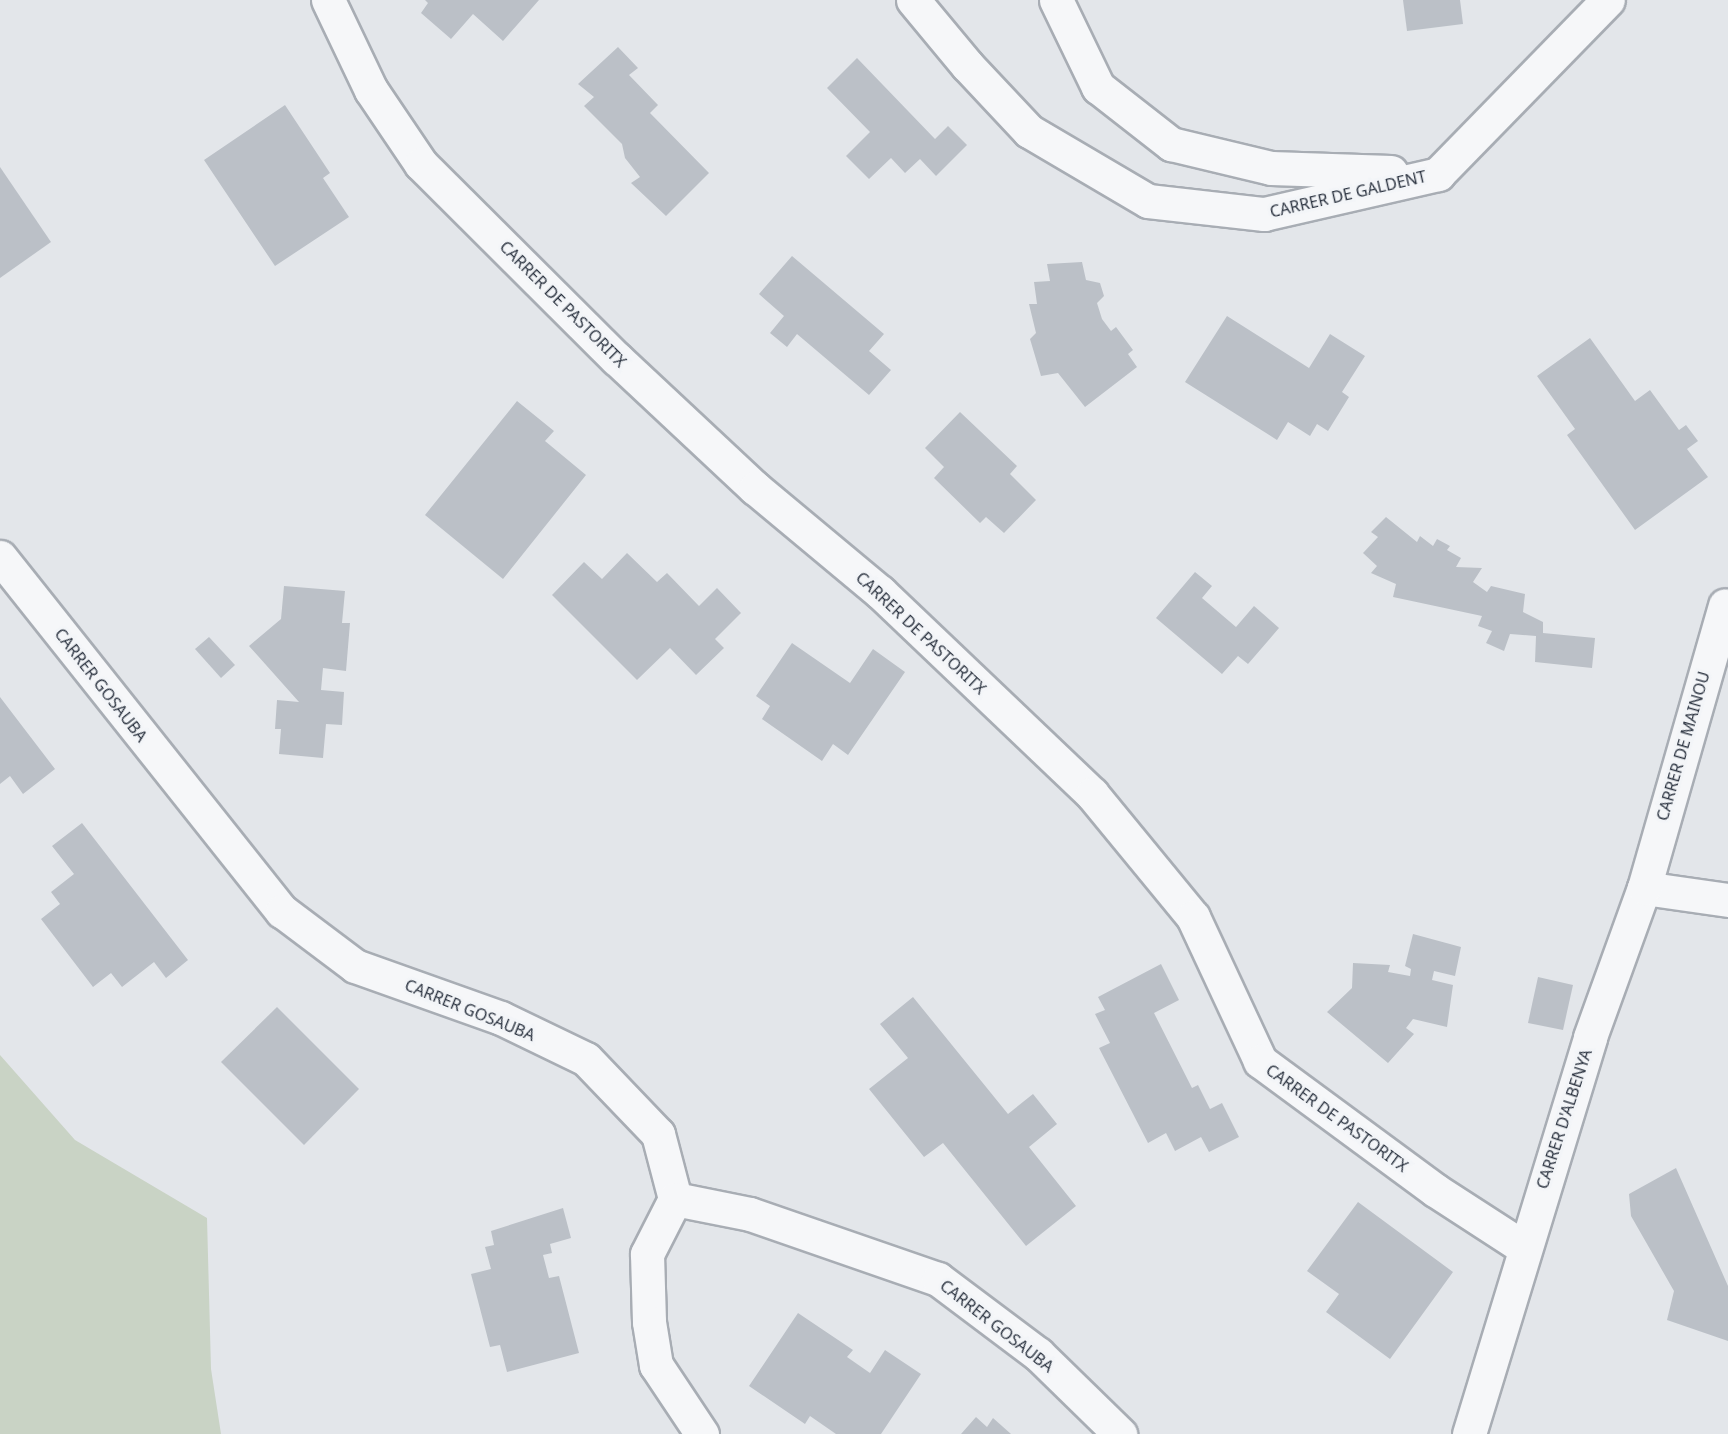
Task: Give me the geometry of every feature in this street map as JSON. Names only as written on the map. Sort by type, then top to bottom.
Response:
[{"type":"street","name":"CARRER DE PASTORITX","points":[[328,0],[371,90],[421,164],[617,359],[755,488],[880,592],[1092,794],[1193,917],[1260,1061],[1434,1190],[1523,1247]]},
{"type":"street","name":"CARRER DE GALDENT","points":[[913,0],[967,65],[1029,131],[1148,201],[1264,214],[1438,174],[1608,0]]},
{"type":"street","points":[[1056,0],[1098,87],[1171,144],[1271,168],[1438,174]]},
{"type":"street","name":"CARRER GOSAUBA","points":[[0,557],[282,911],[355,966],[501,1018],[586,1059],[658,1134],[675,1199],[750,1214],[938,1279],[1038,1354],[1120,1434]]},
{"type":"street","name":"CARRER DE MAINOU","points":[[1644,888],[1725,605]]},
{"type":"street","name":"CARRER D'ALBENYA","points":[[1469,1434],[1523,1247],[1590,1037],[1644,888]]},
{"type":"street","points":[[1644,888],[1728,900]]},
{"type":"street","points":[[675,1199],[647,1254],[649,1322],[656,1365],[702,1434]]},
{"type":"green space","points":[[0,1055],[75,1140],[207,1218],[211,1369],[221,1434],[0,1434]]},
{"type":"building","points":[[425,0],[539,0],[503,41],[473,14],[451,39],[421,13],[428,3]]},
{"type":"building","points":[[1403,0],[1460,0],[1463,24],[1407,31]]},
{"type":"building","points":[[618,47],[638,68],[629,75],[658,105],[650,113],[709,173],[666,216],[631,183],[640,177],[625,158],[622,144],[584,106],[594,97],[578,84]]},
{"type":"building","points":[[857,58],[935,139],[948,126],[967,145],[936,176],[920,159],[905,173],[891,158],[869,179],[846,156],[870,132],[827,88]]},
{"type":"building","points":[[285,105],[330,173],[323,178],[349,217],[275,266],[204,160]]},
{"type":"building","points":[[0,167],[51,242],[0,278]]},
{"type":"building","points":[[792,256],[884,334],[869,351],[891,370],[869,395],[797,334],[787,347],[770,333],[784,316],[759,294]]},
{"type":"building","points":[[1082,262],[1086,280],[1100,283],[1104,296],[1097,303],[1102,319],[1111,331],[1116,327],[1133,350],[1128,354],[1137,367],[1085,407],[1058,373],[1041,376],[1030,339],[1036,333],[1029,304],[1037,304],[1034,282],[1050,281],[1047,264]]},
{"type":"building","points":[[1227,316],[1309,368],[1330,334],[1365,356],[1342,392],[1349,397],[1328,431],[1317,424],[1310,436],[1288,422],[1277,440],[1185,382]]},
{"type":"building","points":[[1590,338],[1635,401],[1650,390],[1679,430],[1686,425],[1698,441],[1687,449],[1708,477],[1635,530],[1567,435],[1575,429],[1537,376]]},
{"type":"building","points":[[517,401],[554,431],[545,441],[586,475],[503,579],[425,515]]},
{"type":"building","points":[[960,412],[1017,466],[1010,474],[1036,500],[1004,533],[986,517],[980,523],[934,478],[944,467],[925,448]]},
{"type":"building","points":[[1386,517],[1417,542],[1420,536],[1433,546],[1437,539],[1450,546],[1447,550],[1461,558],[1456,567],[1482,568],[1473,582],[1487,592],[1491,586],[1525,594],[1523,612],[1543,622],[1543,633],[1595,638],[1592,668],[1535,662],[1536,636],[1510,634],[1504,651],[1486,643],[1492,631],[1478,626],[1482,616],[1393,597],[1396,584],[1371,573],[1377,566],[1363,553],[1378,537],[1371,532]]},
{"type":"building","points":[[627,553],[657,582],[667,573],[699,606],[717,588],[741,613],[715,639],[724,648],[696,675],[670,648],[637,680],[552,595],[584,562],[602,579]]},
{"type":"building","points":[[1195,572],[1212,586],[1202,598],[1236,627],[1254,606],[1279,628],[1248,664],[1238,656],[1222,674],[1156,618]]},
{"type":"building","points":[[284,586],[345,591],[342,623],[350,623],[346,671],[323,668],[321,690],[344,692],[342,725],[326,724],[323,758],[279,754],[281,729],[275,729],[277,700],[299,702],[249,646],[281,619]]},
{"type":"building","points":[[209,637],[235,665],[221,678],[195,649]]},
{"type":"building","points":[[792,643],[850,683],[873,649],[905,672],[848,755],[833,744],[822,761],[762,719],[770,706],[756,696]]},
{"type":"building","points":[[0,697],[55,769],[23,794],[10,776],[0,784]]},
{"type":"building","points":[[82,823],[188,960],[166,978],[154,962],[122,987],[111,973],[93,987],[41,919],[60,904],[51,892],[74,874],[52,846]]},
{"type":"building","points":[[1413,934],[1461,947],[1455,976],[1434,971],[1432,980],[1453,985],[1447,1027],[1413,1019],[1406,1028],[1414,1034],[1388,1063],[1327,1012],[1352,988],[1353,963],[1390,965],[1388,972],[1410,976],[1411,969],[1405,966]]},
{"type":"building","points":[[1161,964],[1179,1000],[1154,1013],[1192,1088],[1198,1085],[1210,1109],[1222,1103],[1239,1137],[1209,1152],[1201,1137],[1175,1151],[1166,1133],[1148,1143],[1099,1048],[1110,1043],[1095,1014],[1105,1010],[1098,997]]},
{"type":"building","points":[[1538,977],[1573,985],[1563,1030],[1528,1023]]},
{"type":"building","points":[[913,997],[1008,1114],[1033,1094],[1057,1124],[1029,1147],[1076,1206],[1026,1246],[943,1143],[924,1157],[869,1089],[908,1058],[880,1024]]},
{"type":"building","points":[[277,1007],[359,1089],[304,1145],[221,1062]]},
{"type":"building","points":[[1676,1168],[1728,1286],[1728,1341],[1667,1320],[1674,1291],[1631,1216],[1629,1194]]},
{"type":"building","points":[[1358,1202],[1453,1272],[1390,1359],[1326,1312],[1339,1294],[1307,1271]]},
{"type":"building","points":[[563,1208],[571,1238],[550,1244],[552,1253],[543,1255],[549,1278],[559,1276],[579,1353],[507,1372],[500,1345],[490,1347],[471,1274],[491,1269],[485,1247],[494,1245],[491,1231]]},
{"type":"building","points":[[798,1313],[853,1350],[847,1357],[870,1373],[885,1350],[921,1374],[881,1434],[836,1434],[810,1416],[805,1424],[749,1386]]},
{"type":"building","points":[[976,1417],[987,1427],[993,1418],[1011,1434],[961,1434]]}]
